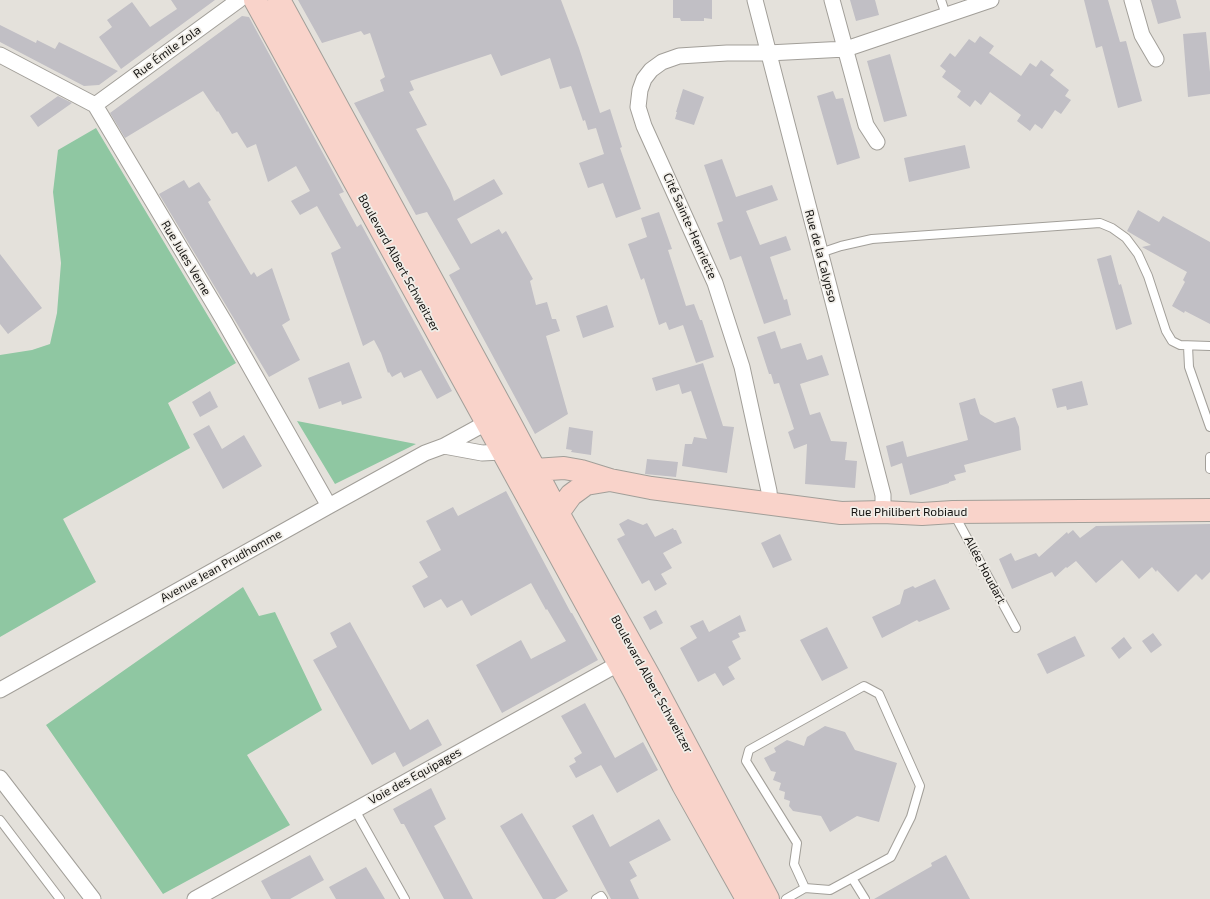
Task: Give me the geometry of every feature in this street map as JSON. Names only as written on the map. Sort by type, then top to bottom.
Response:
[{"type":"main road","name":"Boulevard Albert Schweitzer","points":[[255,0],[502,452],[549,518],[627,659],[768,899]]},
{"type":"main road","name":"Boulevard Albert Schweitzer","points":[[279,0],[532,475],[549,518]]},
{"type":"main road","points":[[486,423],[502,425],[526,468],[532,475]]},
{"type":"main road","points":[[502,452],[514,452],[532,475]]},
{"type":"main road","name":"Rue Philibert Robiaud","points":[[532,475],[564,468],[581,471],[610,480],[651,488],[841,513],[883,512],[922,514],[953,512],[1210,510]]},
{"type":"main road","name":"Rue Philibert Robiaud","points":[[549,518],[571,495],[586,484],[610,480]]},
{"type":"main road","name":"Boulevard Albert Schweitzer","points":[[627,659],[683,785],[747,899]]},
{"type":"street","name":"Rue Émile Zola","points":[[95,105],[239,0]]},
{"type":"street","name":"Rue de la Calypso","points":[[754,0],[883,495],[883,512]]},
{"type":"street","points":[[832,0],[866,125],[877,142]]},
{"type":"street","name":"Cité Sainte-Henriette","points":[[770,504],[769,491],[742,368],[716,283],[644,126],[638,107],[640,90],[644,79],[651,70],[668,60],[679,56],[846,49],[991,0]]},
{"type":"street","points":[[1132,0],[1142,35],[1156,59]]},
{"type":"street","points":[[0,55],[95,105]]},
{"type":"street","name":"Rue Jules Verne","points":[[95,105],[224,321],[330,506]]},
{"type":"street","name":"Avenue Jean Prudhomme","points":[[0,690],[425,453],[444,446],[486,423]]},
{"type":"street","points":[[444,446],[482,453],[502,452]]},
{"type":"street","name":"Voie des Equipages","points":[[195,899],[627,659]]},
{"type":"street","points":[[0,778],[93,899]]},
{"type":"lane","points":[[941,0],[946,15]]},
{"type":"lane","points":[[820,253],[841,246],[872,239],[1100,223],[1112,228],[1126,238],[1138,254],[1148,276],[1166,331],[1172,341],[1180,345],[1210,346]]},
{"type":"lane","points":[[1188,346],[1189,367],[1210,427]]},
{"type":"lane","points":[[1210,457],[1210,469]]},
{"type":"lane","name":"Allée Houdart","points":[[953,512],[1016,628]]},
{"type":"lane","points":[[786,899],[805,888],[830,890],[891,857],[911,817],[920,786],[878,694],[864,686],[749,750],[746,761],[797,844],[794,864],[805,888]]},
{"type":"lane","points":[[355,810],[405,899]]},
{"type":"lane","points":[[0,820],[60,899]]},
{"type":"lane","points":[[852,878],[865,899]]},
{"type":"lane","points":[[596,899],[601,896],[603,899]]},
{"type":"green space","points":[[96,128],[236,363],[168,403],[190,448],[63,519],[96,582],[0,637],[0,355],[32,350],[50,344],[57,313],[61,263],[53,192],[58,150]]},
{"type":"green space","points":[[297,421],[416,444],[335,484]]},
{"type":"green space","points":[[243,587],[259,616],[275,612],[322,710],[247,755],[290,825],[163,894],[46,725]]},
{"type":"building","points":[[171,0],[215,0],[121,69],[99,37],[112,27],[107,20],[132,2],[150,27],[177,9]]},
{"type":"building","points":[[298,0],[561,0],[579,48],[600,113],[610,109],[622,147],[620,148],[641,209],[616,218],[603,183],[588,188],[579,163],[604,154],[596,128],[588,130],[585,120],[583,121],[571,86],[560,89],[550,58],[501,76],[491,54],[410,81],[414,90],[409,92],[427,125],[416,129],[450,190],[454,201],[494,179],[503,194],[457,219],[471,244],[499,229],[502,234],[506,231],[533,279],[530,281],[536,305],[547,302],[552,319],[556,319],[560,331],[546,336],[568,414],[535,434],[449,275],[460,269],[427,212],[416,215],[354,103],[384,91],[380,80],[385,77],[370,33],[364,35],[361,31],[322,43]]},
{"type":"building","points":[[673,0],[712,0],[712,19],[704,18],[704,21],[681,21],[680,18],[673,18]]},
{"type":"building","points":[[850,0],[875,0],[879,15],[856,21]]},
{"type":"building","points":[[1084,0],[1108,0],[1120,42],[1126,41],[1142,101],[1118,108],[1102,46],[1096,48]]},
{"type":"building","points":[[1151,0],[1176,0],[1181,18],[1158,24]]},
{"type":"building","points":[[242,16],[249,17],[344,192],[339,194],[357,227],[361,224],[452,391],[437,399],[421,370],[404,378],[401,372],[392,377],[389,372],[388,373],[381,353],[374,340],[363,346],[331,253],[341,248],[317,206],[300,215],[291,201],[310,191],[296,166],[268,182],[256,144],[247,148],[237,132],[232,134],[218,111],[217,112],[203,91],[125,138],[110,113]]},
{"type":"building","points":[[0,25],[36,43],[37,40],[55,49],[59,42],[118,71],[99,85],[84,86],[0,42]]},
{"type":"building","points":[[1206,32],[1210,72],[1210,94],[1188,97],[1183,34]]},
{"type":"building","points":[[980,36],[994,46],[989,53],[1021,76],[1030,63],[1036,67],[1041,60],[1054,70],[1050,75],[1069,90],[1065,96],[1071,100],[1061,114],[1055,110],[1042,129],[1035,124],[1030,131],[1017,121],[1021,115],[990,92],[981,105],[975,100],[970,107],[957,97],[961,91],[942,77],[946,71],[940,66],[950,53],[955,57],[969,39],[975,43]]},
{"type":"building","points":[[890,54],[907,116],[884,122],[867,61]]},
{"type":"building","points":[[683,89],[704,97],[694,125],[675,119]]},
{"type":"building","points":[[833,91],[836,99],[843,98],[860,158],[837,165],[817,96]]},
{"type":"building","points":[[58,96],[72,103],[38,127],[30,116]]},
{"type":"building","points":[[965,145],[970,168],[909,182],[904,158]]},
{"type":"building","points":[[722,159],[736,197],[772,185],[778,200],[746,211],[760,245],[786,236],[791,250],[770,257],[784,300],[787,299],[791,315],[764,324],[741,256],[730,260],[717,223],[723,221],[704,165]]},
{"type":"building","points":[[184,180],[189,188],[199,182],[211,200],[208,202],[251,275],[254,272],[257,277],[272,268],[290,320],[282,325],[300,360],[269,377],[159,194]]},
{"type":"building","points":[[1138,210],[1159,222],[1163,216],[1210,242],[1210,324],[1172,306],[1185,282],[1183,280],[1187,272],[1142,247],[1151,245],[1127,231]]},
{"type":"building","points":[[659,212],[672,249],[668,250],[686,306],[694,304],[700,320],[702,320],[714,357],[696,363],[683,325],[669,330],[666,322],[659,325],[644,278],[641,280],[628,244],[647,237],[641,218]]},
{"type":"building","points":[[0,254],[42,308],[8,334],[0,324]]},
{"type":"building","points":[[1111,255],[1132,324],[1116,330],[1097,259]]},
{"type":"building","points":[[607,305],[614,327],[583,338],[576,316]]},
{"type":"building","points":[[775,331],[781,349],[801,343],[807,360],[822,355],[829,375],[800,384],[810,415],[820,412],[831,441],[847,442],[845,460],[857,461],[855,488],[805,484],[807,444],[794,449],[788,432],[794,429],[779,383],[774,384],[771,374],[769,374],[757,337]]},
{"type":"building","points":[[349,362],[362,398],[342,405],[341,401],[319,409],[308,378]]},
{"type":"building","points":[[703,363],[723,426],[734,427],[727,473],[682,466],[685,444],[692,444],[694,437],[707,439],[691,391],[682,394],[679,384],[656,391],[652,378]]},
{"type":"building","points":[[1082,381],[1088,405],[1067,410],[1066,406],[1057,408],[1052,389]]},
{"type":"building","points":[[210,391],[218,407],[200,417],[192,402]]},
{"type":"building","points":[[975,398],[980,414],[995,423],[1015,417],[1019,427],[1021,450],[964,465],[966,472],[954,475],[956,480],[910,495],[902,463],[891,467],[886,446],[903,441],[907,457],[968,440],[959,403]]},
{"type":"building","points":[[209,425],[222,449],[244,435],[262,466],[223,489],[193,434]]},
{"type":"building","points":[[569,427],[593,431],[591,455],[571,452],[572,450],[566,449]]},
{"type":"building","points":[[647,459],[678,462],[676,477],[645,474]]},
{"type":"building","points":[[506,491],[571,613],[598,660],[502,713],[476,665],[521,640],[531,659],[566,641],[531,583],[471,616],[462,600],[447,608],[441,599],[424,608],[412,586],[428,577],[419,562],[441,550],[426,521],[453,507],[458,516]]},
{"type":"building","points":[[628,519],[643,525],[647,523],[655,537],[673,528],[676,530],[682,543],[663,553],[672,568],[661,574],[667,584],[655,591],[649,580],[642,584],[617,539],[625,535],[619,524]]},
{"type":"building","points":[[1210,524],[1210,572],[1202,580],[1196,574],[1178,592],[1157,570],[1156,572],[1152,567],[1139,579],[1122,560],[1096,583],[1076,561],[1067,568],[1066,567],[1055,577],[1052,572],[1012,589],[999,559],[1011,553],[1015,561],[1036,553],[1039,557],[1067,532],[1068,534],[1073,530],[1080,538],[1096,526]]},
{"type":"building","points":[[780,534],[792,560],[773,568],[761,543]]},
{"type":"building","points":[[935,579],[950,609],[919,622],[917,620],[882,638],[872,617],[900,604],[904,590],[913,586],[915,588]]},
{"type":"building","points":[[656,610],[663,623],[650,630],[643,617]]},
{"type":"building","points":[[740,615],[746,631],[738,633],[740,637],[732,641],[741,659],[728,667],[735,679],[723,686],[715,673],[698,682],[680,648],[697,638],[690,626],[703,620],[709,632]]},
{"type":"building","points":[[350,622],[410,730],[428,719],[442,745],[403,767],[395,752],[372,765],[313,660],[337,647],[330,633]]},
{"type":"building","points":[[827,627],[848,668],[822,681],[800,640]]},
{"type":"building","points":[[1153,633],[1162,645],[1151,653],[1142,641]]},
{"type":"building","points":[[1075,636],[1085,656],[1047,674],[1037,654]]},
{"type":"building","points":[[1124,637],[1132,648],[1119,659],[1111,648]]},
{"type":"building","points":[[585,703],[615,758],[643,742],[658,770],[617,793],[601,765],[576,778],[569,766],[576,762],[574,758],[582,753],[561,716]]},
{"type":"building","points":[[825,726],[845,732],[855,750],[897,763],[879,822],[857,816],[830,832],[821,816],[793,811],[789,806],[790,801],[784,799],[785,792],[779,790],[781,783],[773,780],[776,772],[771,771],[764,758],[776,752],[774,748],[787,740],[804,746],[807,737]]},
{"type":"building","points":[[431,788],[446,819],[434,826],[473,899],[444,899],[404,824],[401,824],[393,809]]},
{"type":"building","points":[[522,813],[568,891],[555,899],[543,899],[500,826]]},
{"type":"building","points":[[593,814],[610,847],[659,819],[671,840],[629,862],[637,876],[630,880],[639,899],[611,899],[572,826]]},
{"type":"building","points":[[310,855],[324,880],[290,899],[271,899],[261,881]]},
{"type":"building","points":[[946,855],[970,899],[874,899],[932,866],[931,863]]},
{"type":"building","points":[[366,867],[385,899],[336,899],[329,887]]}]
